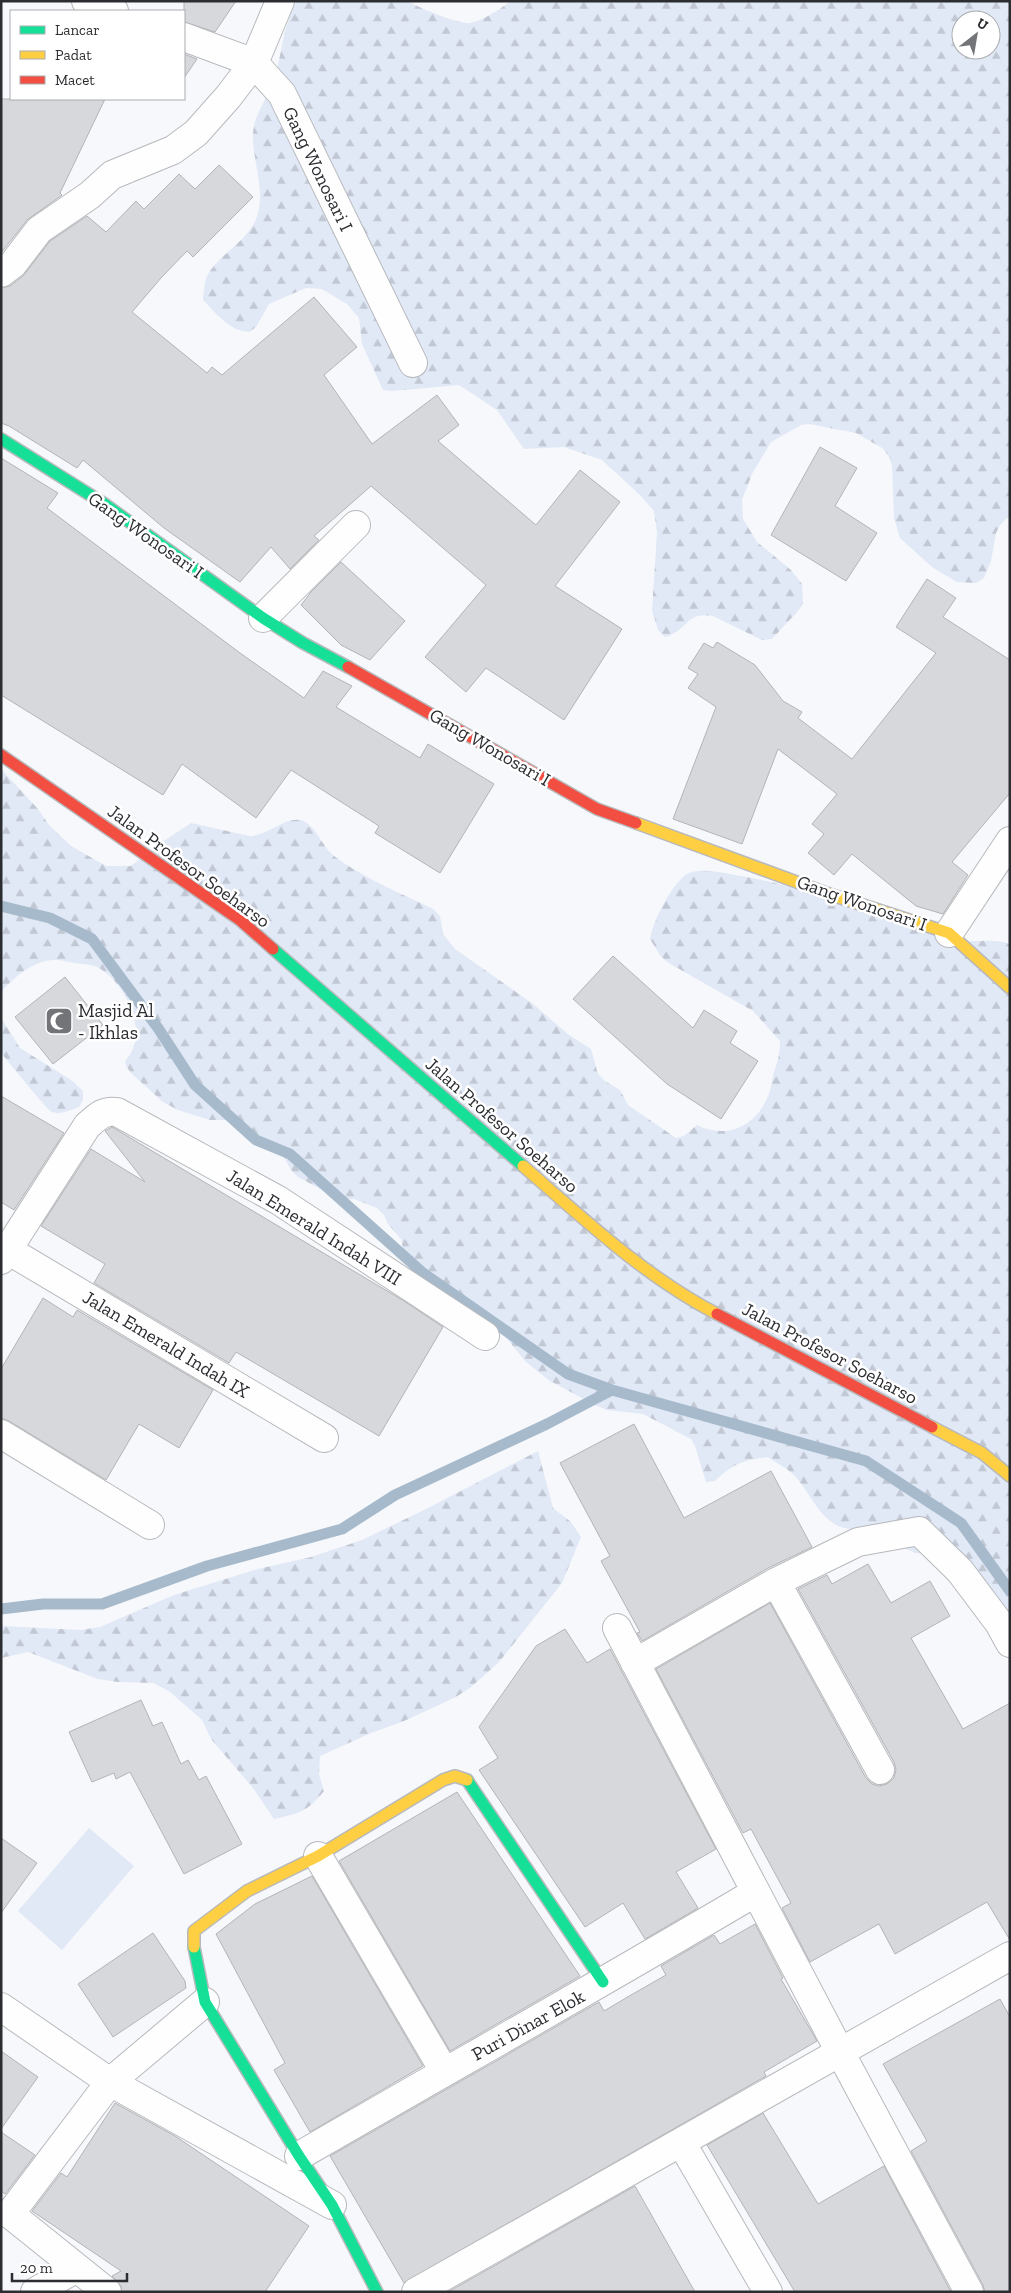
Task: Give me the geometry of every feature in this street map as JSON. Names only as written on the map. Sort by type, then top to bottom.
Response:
[{"type":"street","points":[[86,1],[111,10]]},
{"type":"street","points":[[1,272],[13,264],[39,230],[90,195],[112,175],[173,150],[196,133],[228,97],[254,63],[280,1]]},
{"type":"street","points":[[185,37],[254,63]]},
{"type":"street","name":"Gang Wonosari I","points":[[254,63],[282,94],[413,363]]},
{"type":"street","name":"Gang Wonosari I","points":[[1,439],[102,503],[263,618],[303,643],[378,682],[597,809],[832,895],[949,933],[1010,988]]},
{"type":"street","points":[[263,618],[356,525]]},
{"type":"street","name":"Jalan Profesor Soeharso","points":[[1,755],[240,920],[619,1250],[675,1290],[982,1453],[1010,1476]]},
{"type":"street","points":[[949,933],[1010,841]]},
{"type":"street","name":"Jalan Emerald Indah VIII","points":[[3,1252],[87,1126],[108,1111],[117,1112],[278,1200],[485,1336]]},
{"type":"street","name":"Jalan Emerald Indah IX","points":[[3,1252],[324,1438]]},
{"type":"street","points":[[1,1434],[150,1525]]},
{"type":"street","points":[[635,1663],[776,1582],[858,1542],[919,1531],[960,1571],[999,1623],[1010,1643]]},
{"type":"street","points":[[776,1582],[880,1770]]},
{"type":"street","points":[[617,1628],[840,2052],[969,2292]]},
{"type":"street","points":[[377,2292],[332,2205],[299,2156],[204,2002],[193,1939],[194,1931],[247,1890],[318,1856],[451,1775],[466,1778],[603,1982]]},
{"type":"street","points":[[318,1856],[444,2071]]},
{"type":"street","name":"Puri Dinar Elok","points":[[299,2156],[756,1892]]},
{"type":"street","points":[[416,2292],[1010,1956]]},
{"type":"street","points":[[107,2292],[75,2269],[5,2212],[110,2082],[204,2002]]},
{"type":"street","points":[[1,2007],[110,2082],[332,2205]]},
{"type":"street","points":[[681,2142],[768,2292]]},
{"type":"street","points":[[35,2292],[75,2269]]},
{"type":"green space","points":[[297,1],[408,1],[439,15],[470,23],[486,17],[511,1],[1010,1],[1010,515],[1000,525],[996,533],[991,561],[984,578],[976,583],[957,582],[932,567],[900,538],[894,518],[892,466],[889,456],[882,448],[856,433],[809,424],[801,425],[771,442],[752,474],[742,500],[743,519],[757,542],[791,570],[802,584],[803,603],[798,611],[772,639],[762,640],[713,616],[704,615],[697,616],[673,634],[665,637],[658,630],[652,610],[657,533],[654,511],[640,495],[602,460],[564,447],[524,449],[497,410],[459,385],[392,391],[383,390],[362,344],[359,318],[347,304],[322,289],[306,288],[269,304],[256,327],[249,332],[229,325],[203,300],[205,281],[216,264],[250,230],[258,213],[260,194],[253,144],[254,127],[276,74],[288,22]]},
{"type":"green space","points":[[1,769],[38,809],[49,825],[71,846],[106,866],[131,866],[191,823],[249,836],[262,833],[288,821],[300,820],[305,822],[314,830],[330,852],[345,864],[382,885],[433,909],[440,916],[443,934],[455,949],[533,1004],[569,1035],[591,1049],[598,1074],[605,1081],[620,1090],[628,1105],[676,1138],[684,1136],[697,1125],[720,1131],[731,1130],[751,1120],[765,1103],[770,1091],[780,1045],[780,1041],[753,1011],[667,962],[650,939],[655,923],[669,895],[687,874],[708,871],[747,877],[799,890],[953,940],[996,941],[1010,944],[1010,1652],[984,1612],[925,1554],[916,1553],[856,1529],[845,1528],[835,1524],[820,1510],[794,1475],[768,1457],[739,1464],[715,1481],[706,1482],[691,1439],[643,1414],[607,1410],[597,1406],[550,1381],[526,1362],[499,1329],[483,1324],[418,1278],[405,1258],[401,1239],[377,1208],[354,1199],[339,1199],[298,1177],[291,1170],[280,1150],[241,1123],[231,1120],[210,1120],[178,1110],[163,1102],[131,1073],[126,1066],[125,1061],[132,1050],[136,1037],[135,1024],[132,1010],[125,996],[108,974],[97,967],[48,960],[26,970],[1,992]]},
{"type":"green space","points":[[1,1018],[20,1048],[71,1080],[83,1091],[83,1100],[79,1107],[66,1112],[55,1113],[43,1103],[1,1053]]},
{"type":"green space","points":[[538,1451],[553,1508],[571,1522],[581,1537],[562,1583],[499,1662],[471,1687],[456,1697],[404,1721],[371,1733],[320,1756],[319,1774],[324,1791],[308,1808],[297,1813],[274,1819],[253,1788],[211,1739],[202,1720],[169,1691],[153,1683],[118,1682],[98,1679],[28,1652],[1,1658],[1,1626],[81,1630],[100,1627],[174,1595],[258,1569],[311,1557],[362,1540]]},
{"type":"green space","points":[[89,1828],[134,1866],[62,1950],[18,1911]]},
{"type":"building","points":[[184,1],[236,1],[215,32],[185,22]]},
{"type":"building","points":[[185,54],[197,59],[185,77]]},
{"type":"building","points":[[1,99],[105,100],[60,193],[62,195],[27,220],[1,253]]},
{"type":"building","points":[[219,165],[253,197],[193,257],[187,251],[132,312],[207,373],[212,367],[222,375],[314,297],[357,347],[324,375],[372,444],[437,395],[459,425],[438,441],[536,525],[580,470],[620,502],[555,586],[622,629],[564,720],[486,668],[466,692],[425,657],[486,585],[371,486],[314,536],[319,540],[290,569],[271,547],[240,582],[164,528],[83,460],[77,468],[1,423],[1,288],[10,286],[23,276],[50,241],[87,216],[106,232],[136,201],[144,209],[179,174],[195,189]]},
{"type":"building","points":[[820,447],[857,468],[835,506],[877,533],[846,581],[771,535]]},
{"type":"building","points":[[1,458],[58,493],[47,508],[240,653],[304,698],[323,671],[352,686],[336,707],[420,758],[428,744],[494,784],[440,873],[375,833],[379,826],[291,770],[256,818],[182,764],[163,795],[1,695]]},
{"type":"building","points":[[341,562],[405,621],[370,660],[341,645],[301,605],[311,592]]},
{"type":"building","points":[[927,579],[956,598],[943,617],[1010,660],[1010,793],[952,862],[968,875],[943,914],[916,906],[852,854],[834,875],[808,853],[824,834],[812,824],[837,794],[778,749],[742,844],[673,819],[716,707],[688,688],[698,674],[688,668],[704,643],[713,648],[717,642],[755,665],[783,701],[802,712],[798,718],[852,759],[936,653],[896,627]]},
{"type":"building","points":[[613,956],[693,1028],[704,1010],[737,1031],[730,1043],[758,1061],[721,1119],[667,1084],[573,999]]},
{"type":"building","name":"Masjid Al - Ikhlas","points":[[65,977],[103,1025],[53,1064],[15,1017]]},
{"type":"building","points":[[1,1096],[64,1133],[14,1210],[1,1202]]},
{"type":"building","points":[[112,1127],[404,1301],[443,1327],[379,1436],[236,1352],[229,1363],[94,1283],[105,1264],[41,1226],[91,1149],[145,1182],[105,1131]]},
{"type":"building","points":[[43,1298],[73,1317],[77,1310],[213,1390],[179,1448],[139,1424],[106,1480],[1,1418],[1,1369]]},
{"type":"building","points":[[634,1424],[684,1518],[771,1471],[812,1547],[768,1568],[642,1641],[637,1633],[640,1632],[601,1561],[610,1556],[560,1463]]},
{"type":"building","points":[[868,1564],[891,1603],[930,1581],[950,1616],[911,1638],[963,1729],[1010,1703],[1010,1940],[987,1902],[895,1954],[879,1924],[810,1962],[782,1908],[791,1903],[751,1829],[743,1833],[656,1669],[770,1603],[866,1778],[872,1784],[879,1786],[887,1784],[894,1778],[896,1770],[894,1762],[798,1589],[827,1575],[832,1584]]},
{"type":"building","points":[[565,1629],[587,1663],[610,1649],[716,1849],[676,1872],[698,1908],[645,1939],[623,1903],[585,1927],[479,1770],[498,1758],[479,1727],[536,1646]]},
{"type":"building","points":[[141,1700],[153,1726],[162,1722],[181,1764],[188,1760],[199,1780],[206,1776],[242,1844],[184,1874],[130,1772],[116,1779],[114,1773],[92,1782],[69,1732]]},
{"type":"building","points":[[457,1792],[580,1976],[450,2051],[339,1861]]},
{"type":"building","points":[[1,1838],[37,1863],[1,1913]]},
{"type":"building","points":[[312,1876],[423,2066],[310,2132],[274,2070],[285,2063],[216,1934],[255,1904]]},
{"type":"building","points":[[755,1924],[783,1978],[781,1979],[817,2041],[764,2072],[766,2076],[404,2283],[330,2156],[599,2002],[604,2011],[666,1975],[661,1966],[714,1935],[720,1944]]},
{"type":"building","points":[[153,1933],[185,1981],[186,1988],[113,2037],[78,1984]]},
{"type":"building","points":[[1000,1999],[1010,2017],[1010,2292],[985,2292],[911,2151],[927,2141],[883,2064]]},
{"type":"building","points":[[1,2051],[38,2077],[1,2129]]},
{"type":"building","points":[[115,2103],[175,2136],[309,2226],[265,2292],[122,2292],[121,2286],[112,2276],[121,2271],[32,2211],[61,2173],[67,2177]]},
{"type":"building","points":[[763,2113],[818,2204],[884,2166],[951,2292],[795,2292],[707,2145]]},
{"type":"building","points":[[1,2132],[35,2155],[5,2194],[1,2191]]},
{"type":"building","points":[[635,2186],[695,2292],[448,2292]]},
{"type":"waterway","points":[[1,906],[50,918],[92,939],[158,1028],[195,1085],[256,1140],[290,1154],[423,1273],[568,1374],[612,1390],[866,1461],[961,1523],[1010,1591]]},
{"type":"waterway","points":[[1,1609],[43,1604],[102,1604],[207,1566],[342,1529],[395,1495],[547,1424],[612,1390]]},
{"type":"traffic: fast","points":[[1,439],[103,503],[263,618],[303,643],[348,667]]},
{"type":"traffic: fast","points":[[273,949],[523,1166]]},
{"type":"traffic: fast","points":[[467,1780],[603,1982]]},
{"type":"traffic: fast","points":[[194,1947],[205,2002],[299,2156],[332,2205],[377,2292]]},
{"type":"traffic: slow","points":[[636,823],[832,895],[949,933],[1010,988]]},
{"type":"traffic: slow","points":[[523,1166],[592,1227],[640,1265],[690,1299],[717,1314]]},
{"type":"traffic: slow","points":[[932,1427],[982,1453],[1010,1476]]},
{"type":"traffic: slow","points":[[194,1947],[194,1931],[247,1891],[318,1856],[443,1780],[455,1776],[467,1780]]},
{"type":"traffic: jam","points":[[348,667],[597,809],[636,823]]},
{"type":"traffic: jam","points":[[1,755],[240,920],[273,949]]},
{"type":"traffic: jam","points":[[717,1314],[932,1427]]},
{"type":"place","name":"Masjid Al - Ikhlas","points":[[59,1021]]}]
